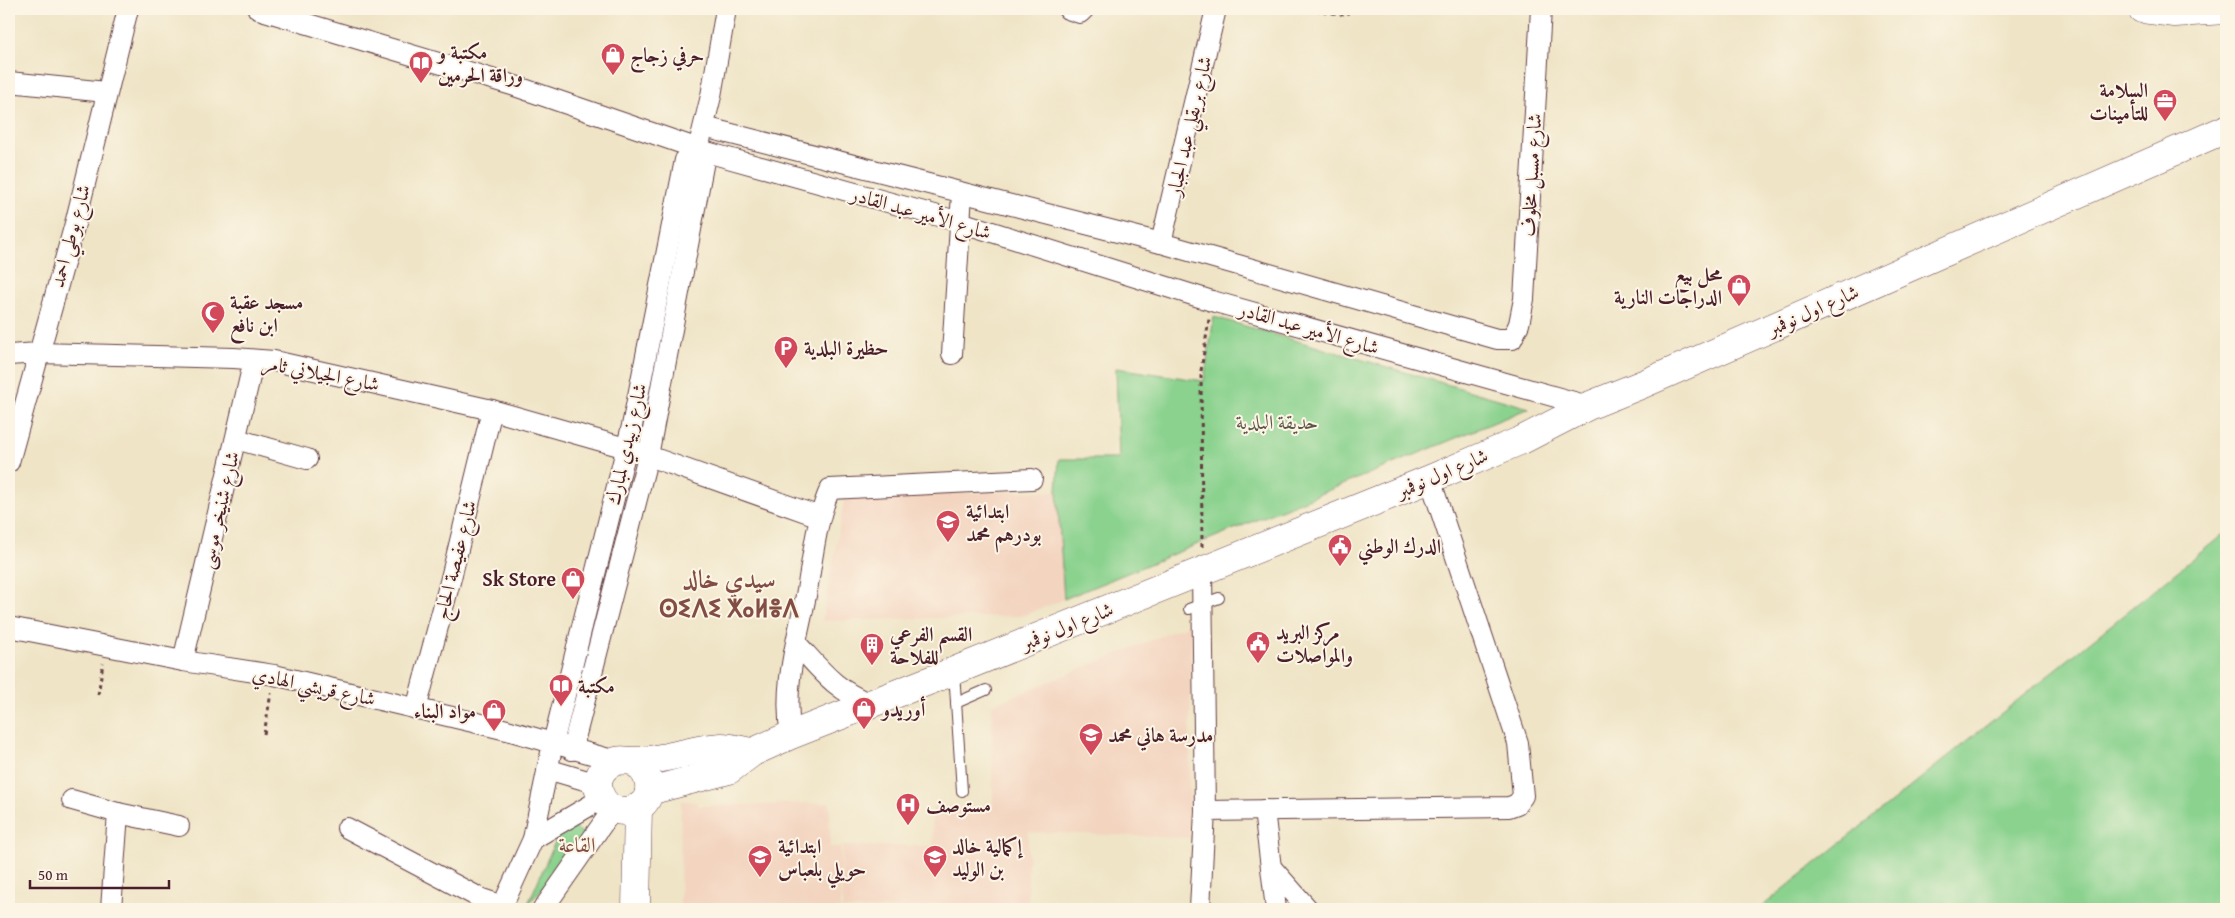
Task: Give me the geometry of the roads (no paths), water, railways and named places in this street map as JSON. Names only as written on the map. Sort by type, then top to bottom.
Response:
[{"type":"main road","points":[[2142,9],[2226,19]]},
{"type":"main road","points":[[2176,13],[2226,10]]},
{"type":"main road","name":"شارع اول نوفمبر","points":[[620,800],[729,770],[753,752],[791,735],[954,672],[1430,479],[1522,440],[1588,406],[1643,384],[2226,129]]},
{"type":"main road","points":[[636,909],[635,874],[639,842],[620,800],[603,770],[625,761],[723,747],[753,752]]},
{"type":"main road","points":[[620,800],[648,777],[645,770],[625,761]]},
{"type":"street","name":"شارع بوطي احمد","points":[[9,462],[76,220],[106,92],[128,9]]},
{"type":"street","name":"شارع الأمير عبد القادر","points":[[258,9],[515,86],[698,149],[960,222],[1212,301],[1588,406]]},
{"type":"street","points":[[572,750],[648,456],[703,166],[698,149],[711,96],[726,9]]},
{"type":"street","points":[[1068,9],[1080,13],[1084,9]]},
{"type":"street","name":"شارع بريقلي عبد الجبار","points":[[1161,243],[1216,9]]},
{"type":"street","name":"شارع مسبل مخلوف","points":[[1512,339],[1519,324],[1524,299],[1541,9]]},
{"type":"street","points":[[9,82],[106,92]]},
{"type":"street","name":"شارع الأمير عبد القادر","points":[[704,127],[1161,243],[1497,339],[1512,339]]},
{"type":"street","name":"شارع زبيدي لمبارك","points":[[502,908],[533,839],[553,743],[626,448],[685,160],[698,149]]},
{"type":"street","points":[[952,354],[962,193]]},
{"type":"street","name":"شارع الجيلاني ثامر","points":[[9,354],[38,353],[274,361],[492,410],[626,448],[820,517]]},
{"type":"street","name":"شارع شنيخر موسى","points":[[184,661],[254,360]]},
{"type":"street","name":"شارع عفيصة الحاج","points":[[416,709],[451,578],[492,410]]},
{"type":"street","points":[[236,439],[307,459]]},
{"type":"street","points":[[791,735],[787,704],[790,667],[797,644],[820,517],[831,487],[1032,479]]},
{"type":"street","points":[[1205,811],[1509,807],[1517,804],[1522,796],[1518,743],[1430,479]]},
{"type":"street","points":[[1200,909],[1205,811],[1202,571]]},
{"type":"street","name":"شارع قريشي الهادي","points":[[9,627],[184,661],[274,675],[553,743],[572,750],[625,761]]},
{"type":"street","points":[[797,644],[830,681],[850,696],[870,704]]},
{"type":"street","points":[[547,769],[620,800]]},
{"type":"street","points":[[72,800],[118,814],[179,826]]},
{"type":"street","points":[[533,839],[620,800]]},
{"type":"street","points":[[543,909],[620,800]]},
{"type":"street","points":[[1264,810],[1276,909]]},
{"type":"street","points":[[112,909],[118,814]]},
{"type":"street","points":[[348,828],[502,908]]},
{"type":"street","points":[[1271,867],[1308,909]]},
{"type":"lane","points":[[954,672],[962,791]]},
{"type":"lane","points":[[956,703],[986,690]]},
{"type":"place","name":"حرفي زجاج","points":[[613,76]]},
{"type":"place","name":"مكتبة و وراقة الحرمين","points":[[421,84]]},
{"type":"place","name":"السلامة للتأمينات","points":[[2165,122]]},
{"type":"place","name":"محل بيع الدراجات النارية","points":[[1739,307]]},
{"type":"place","name":"مسجد عقبة ابن نافع","points":[[213,334]]},
{"type":"place","name":"حظيرة البلدية","points":[[786,369]]},
{"type":"place","name":"ابتدائية بودرهم محمد","points":[[948,543]]},
{"type":"place","name":"الدرك الوطني","points":[[1340,567]]},
{"type":"place","name":"Sk Store","points":[[573,600]]},
{"type":"place","name":"مركز البريد والمواصلات","points":[[1258,664]]},
{"type":"place","name":"القسم الفرعي للفلاحة","points":[[872,666]]},
{"type":"place","name":"مكتبة","points":[[561,707]]},
{"type":"place","name":"أوريدو","points":[[864,730]]},
{"type":"place","name":"مواد البناء","points":[[494,732]]},
{"type":"place","name":"مدرسة هاني محمد","points":[[1091,756]]},
{"type":"place","name":"مستوصف","points":[[908,826]]},
{"type":"place","name":"ابتدائية حويلي بلعباس","points":[[760,878]]},
{"type":"place","name":"إكمالية خالد بن الوليد","points":[[935,878]]},
{"type":"district","name":"سيدي خالد ⵙⵉⴷⵉ ⵅⴰⵍⴻⴷ","points":[[729,594]]},
{"type":"district","name":"القاعة","points":[[577,845]]},
{"type":"park label","name":"حديقة البلدية","points":[[1277,422]]}]
